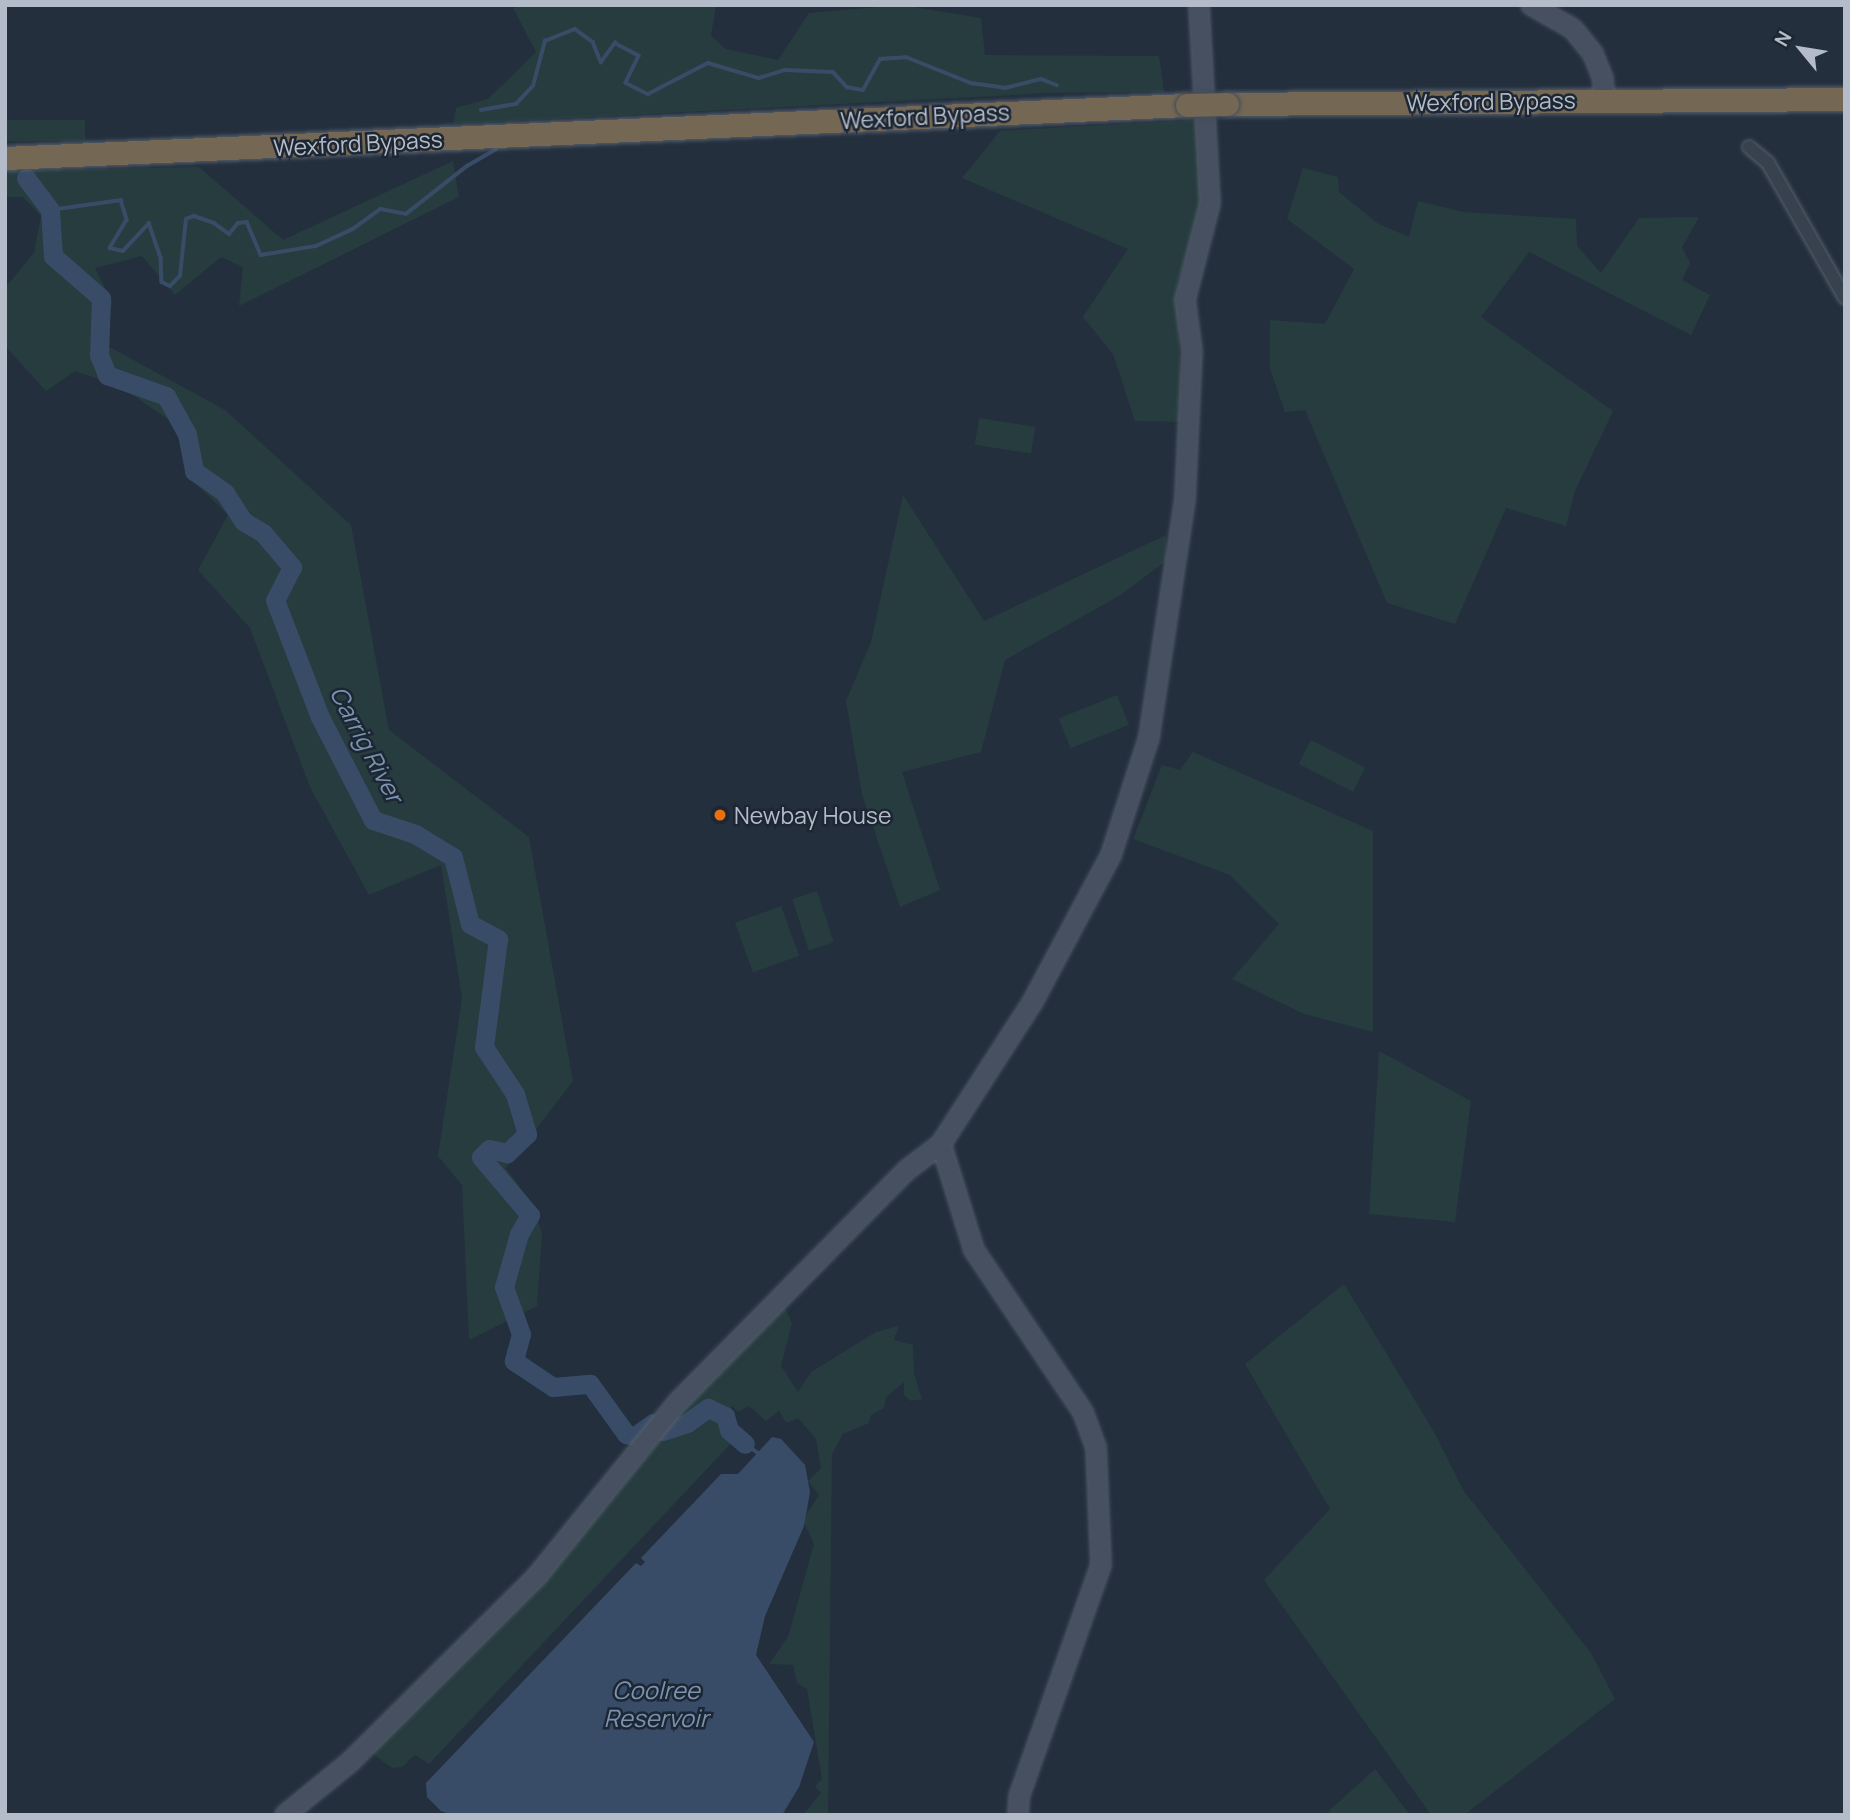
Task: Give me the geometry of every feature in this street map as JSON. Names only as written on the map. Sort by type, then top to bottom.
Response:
[{"type":"highway","name":"Wexford Bypass","points":[[5,158],[1187,104],[1845,99]]},
{"type":"street","points":[[285,1815],[349,1763],[530,1584],[678,1402],[907,1170],[941,1144],[1032,1003],[1111,855],[1149,737],[1178,559],[1189,452],[1192,351],[1185,300],[1210,203],[1199,5]]},
{"type":"street","points":[[1531,5],[1573,29],[1593,54],[1603,79],[1604,100]]},
{"type":"street","points":[[1749,147],[1768,163],[1845,298]]},
{"type":"street","points":[[941,1144],[974,1250],[1083,1412],[1097,1447],[1101,1565],[1019,1797],[1018,1815]]},
{"type":"green space","points":[[521,5],[716,5],[711,36],[726,49],[778,60],[809,13],[901,5],[981,18],[985,55],[1159,56],[1164,92],[1050,93],[453,124],[456,108],[488,99],[536,52],[513,8]]},
{"type":"green space","points":[[5,120],[85,120],[85,141],[5,141]]},
{"type":"green space","points":[[1200,120],[1202,209],[1177,284],[1182,422],[1135,421],[1113,354],[1083,317],[1128,249],[962,178],[1000,131]]},
{"type":"green space","points":[[453,161],[459,197],[239,306],[243,267],[221,257],[175,295],[142,256],[95,268],[112,302],[106,345],[225,410],[351,525],[389,730],[529,837],[573,1081],[506,1168],[531,1202],[542,1233],[537,1306],[469,1340],[462,1185],[438,1156],[462,998],[441,865],[369,895],[310,787],[250,628],[198,570],[228,515],[188,476],[178,426],[121,387],[75,371],[46,391],[5,346],[5,288],[34,253],[41,216],[23,197],[5,197],[5,171],[199,167],[283,240]]},
{"type":"green space","points":[[1303,168],[1338,177],[1339,192],[1377,223],[1409,237],[1418,201],[1463,212],[1576,219],[1577,246],[1601,273],[1639,218],[1699,217],[1682,247],[1690,263],[1682,280],[1710,295],[1691,335],[1529,252],[1481,317],[1613,411],[1575,491],[1566,526],[1506,508],[1455,624],[1387,603],[1305,410],[1285,412],[1270,369],[1270,320],[1325,324],[1354,269],[1287,219]]},
{"type":"green space","points":[[979,418],[1035,427],[1031,454],[975,445]]},
{"type":"green space","points":[[903,495],[984,621],[1166,535],[1166,561],[1119,596],[1005,660],[981,752],[902,772],[940,890],[900,907],[862,794],[846,701],[871,642]]},
{"type":"green space","points":[[1117,695],[1129,725],[1071,748],[1059,719]]},
{"type":"green space","points":[[1311,740],[1365,768],[1353,792],[1299,764]]},
{"type":"green space","points":[[1193,752],[1373,831],[1373,1032],[1304,1014],[1232,979],[1279,924],[1230,875],[1133,839],[1162,765],[1180,770]]},
{"type":"green space","points":[[817,891],[834,942],[809,950],[792,899]]},
{"type":"green space","points":[[781,906],[799,956],[753,973],[735,923]]},
{"type":"green space","points":[[1379,1051],[1471,1101],[1455,1222],[1369,1214]]},
{"type":"green space","points":[[1344,1284],[1433,1430],[1463,1490],[1591,1653],[1615,1699],[1464,1815],[1431,1815],[1264,1580],[1330,1509],[1245,1364]]},
{"type":"green space","points":[[784,1305],[792,1323],[781,1366],[798,1392],[811,1372],[876,1332],[899,1326],[894,1340],[913,1345],[914,1374],[922,1399],[911,1401],[904,1395],[904,1382],[886,1397],[884,1408],[871,1415],[869,1423],[843,1434],[832,1454],[828,1815],[803,1815],[821,1793],[815,1786],[822,1779],[807,1689],[797,1683],[793,1665],[769,1664],[788,1637],[814,1544],[803,1520],[819,1495],[808,1481],[821,1468],[816,1439],[798,1418],[786,1423],[779,1411],[766,1421],[749,1406],[738,1412],[732,1406],[725,1416],[729,1430],[737,1437],[429,1764],[415,1755],[402,1767],[392,1768],[368,1750],[683,1407]]},
{"type":"green space","points":[[1375,1769],[1410,1815],[1327,1815],[1331,1809]]},
{"type":"water","name":"Coolree Reservoir","points":[[772,1437],[781,1439],[805,1465],[810,1492],[804,1526],[765,1616],[756,1655],[814,1742],[799,1787],[782,1815],[453,1815],[441,1811],[427,1797],[426,1783],[636,1563],[641,1566],[645,1562],[641,1558],[721,1474],[738,1474]]},
{"type":"waterway","points":[[481,110],[516,104],[533,86],[545,41],[575,29],[593,42],[601,62],[615,43],[639,56],[626,83],[648,94],[708,63],[759,78],[785,70],[833,72],[847,87],[863,90],[880,59],[906,57],[971,83],[1005,88],[1041,79],[1057,85]]},
{"type":"waterway","points":[[50,210],[121,200],[127,220],[110,248],[123,251],[149,223],[161,257],[162,282],[170,286],[180,276],[186,219],[194,216],[214,223],[229,234],[238,223],[247,222],[261,255],[316,246],[353,229],[381,209],[406,214],[467,166],[496,149]]},
{"type":"waterway","name":"Carrig River","points":[[26,178],[50,210],[53,256],[101,298],[99,355],[107,375],[166,396],[187,434],[194,471],[225,493],[243,521],[263,533],[292,567],[275,600],[320,717],[373,820],[415,834],[453,857],[470,924],[498,939],[484,1047],[515,1094],[527,1134],[507,1153],[489,1149],[481,1157],[530,1215],[519,1234],[504,1287],[521,1334],[514,1361],[553,1387],[590,1384],[626,1434],[635,1436],[653,1423]]},
{"type":"waterway","name":"Carrig River","points":[[663,1431],[687,1423],[708,1408],[725,1416],[729,1430],[745,1444]]},
{"type":"waterway","points":[[745,1444],[760,1454]]},
{"type":"place","name":"Newbay House","points":[[720,815]]}]
